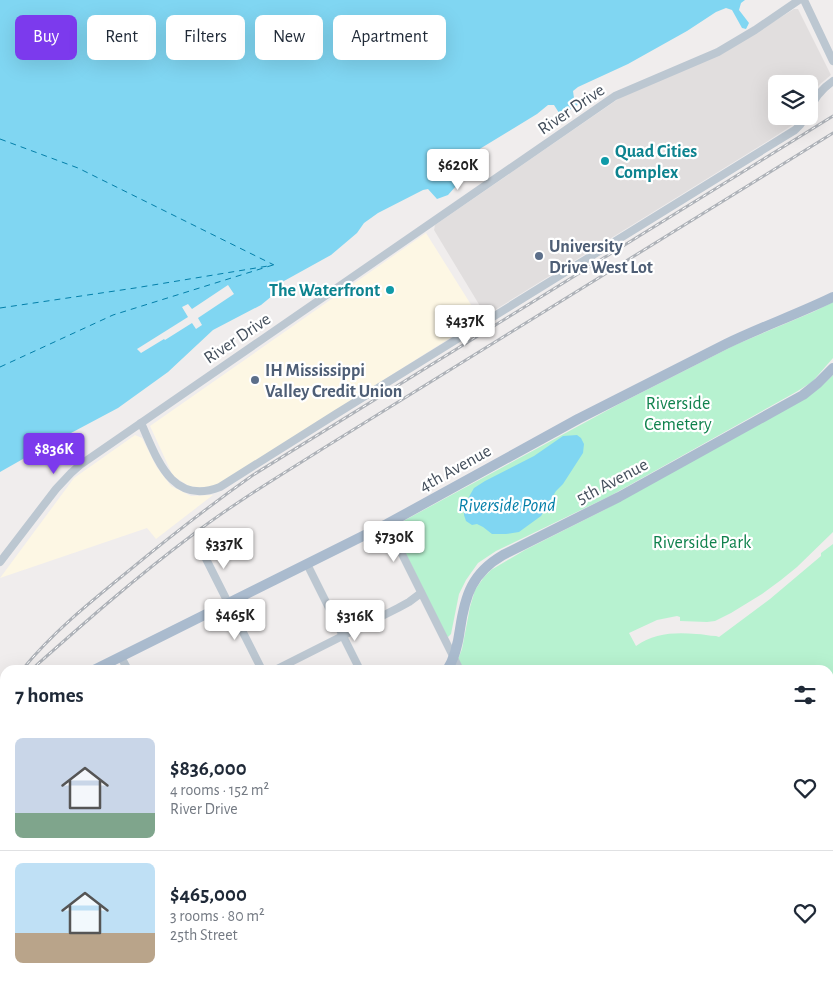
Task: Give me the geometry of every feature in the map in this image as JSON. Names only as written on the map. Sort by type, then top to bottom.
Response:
[{"type":"main road","name":"4th Avenue","points":[[104,665],[387,524],[578,419],[734,340],[802,312],[833,296]]},
{"type":"main road","name":"5th Avenue","points":[[450,665],[454,658],[464,604],[475,579],[487,566],[503,555],[619,497],[803,394],[818,383],[833,368]]},
{"type":"street","name":"River Drive","points":[[0,562],[56,489],[71,473],[141,422],[616,96],[718,52],[800,0]]},
{"type":"street","points":[[804,0],[833,61]]},
{"type":"street","points":[[818,93],[833,81]]},
{"type":"street","points":[[141,422],[161,466],[172,481],[187,490],[204,491],[220,487],[795,130],[800,125]]},
{"type":"street","points":[[387,524],[458,665]]},
{"type":"street","points":[[200,547],[259,665]]},
{"type":"street","points":[[307,564],[358,665]]},
{"type":"street","points":[[285,665],[409,602],[420,593]]},
{"type":"street","points":[[121,657],[125,665]]},
{"type":"shaded area","points":[[794,9],[798,9],[831,75],[818,86],[818,75],[768,75],[768,125],[792,125],[486,314],[434,230],[435,225],[621,97],[725,52]]},
{"type":"shaded area","points":[[426,233],[480,319],[219,484],[205,488],[189,486],[173,476],[150,426]]},
{"type":"shaded area","points":[[135,435],[142,438],[156,466],[171,486],[191,496],[213,495],[156,539],[147,528],[0,578],[74,478]]},
{"type":"green space","name":"Riverside Park","points":[[833,302],[833,358],[812,382],[610,496],[496,551],[478,563],[459,594],[451,634],[448,637],[446,635],[394,530],[396,525],[619,404],[735,345]]},
{"type":"green space","name":"Riverside Park","points":[[833,375],[833,532],[781,580],[762,594],[715,621],[680,621],[680,617],[677,616],[657,620],[629,633],[636,646],[650,638],[673,633],[719,637],[770,599],[833,544],[833,665],[461,665],[458,659],[475,590],[491,570],[525,550],[606,509],[818,389]]},
{"type":"water","points":[[0,0],[745,0],[741,3],[739,10],[749,23],[746,29],[742,28],[732,10],[726,8],[628,64],[578,87],[573,91],[574,98],[580,103],[561,116],[554,105],[548,105],[537,114],[450,167],[448,172],[456,186],[448,195],[437,199],[428,189],[423,190],[378,213],[364,223],[357,233],[331,255],[284,281],[272,296],[261,305],[213,330],[168,372],[118,408],[56,441],[51,441],[0,472]]},
{"type":"water","name":"Riverside Pond","points":[[577,435],[584,444],[583,453],[541,516],[519,532],[506,534],[492,534],[477,524],[472,525],[466,521],[464,508],[474,488],[534,456],[563,436]]},
{"type":"pier","points":[[228,285],[234,294],[198,318],[202,325],[196,329],[192,323],[141,353],[137,349],[188,317],[182,307],[188,304],[192,309]]},
{"type":"ferry route","points":[[0,139],[78,168],[274,265]]},
{"type":"ferry route","points":[[0,367],[113,315],[273,265]]},
{"type":"ferry route","points":[[0,308],[268,266]]},
{"type":"railway","points":[[26,665],[58,631],[98,596],[188,523],[253,475],[833,116]]},
{"type":"railway","points":[[37,665],[150,568],[207,524],[241,501],[833,133]]},
{"type":"place","name":"Quad Cities Complex","points":[[605,161]]},
{"type":"place","name":"University Drive West Lot","points":[[539,256]]},
{"type":"place","name":"The Waterfront","points":[[390,290]]},
{"type":"place","name":"IH Mississippi Valley Credit Union","points":[[255,380]]},
{"type":"park label","name":"Riverside Cemetery","points":[[678,413]]}]
